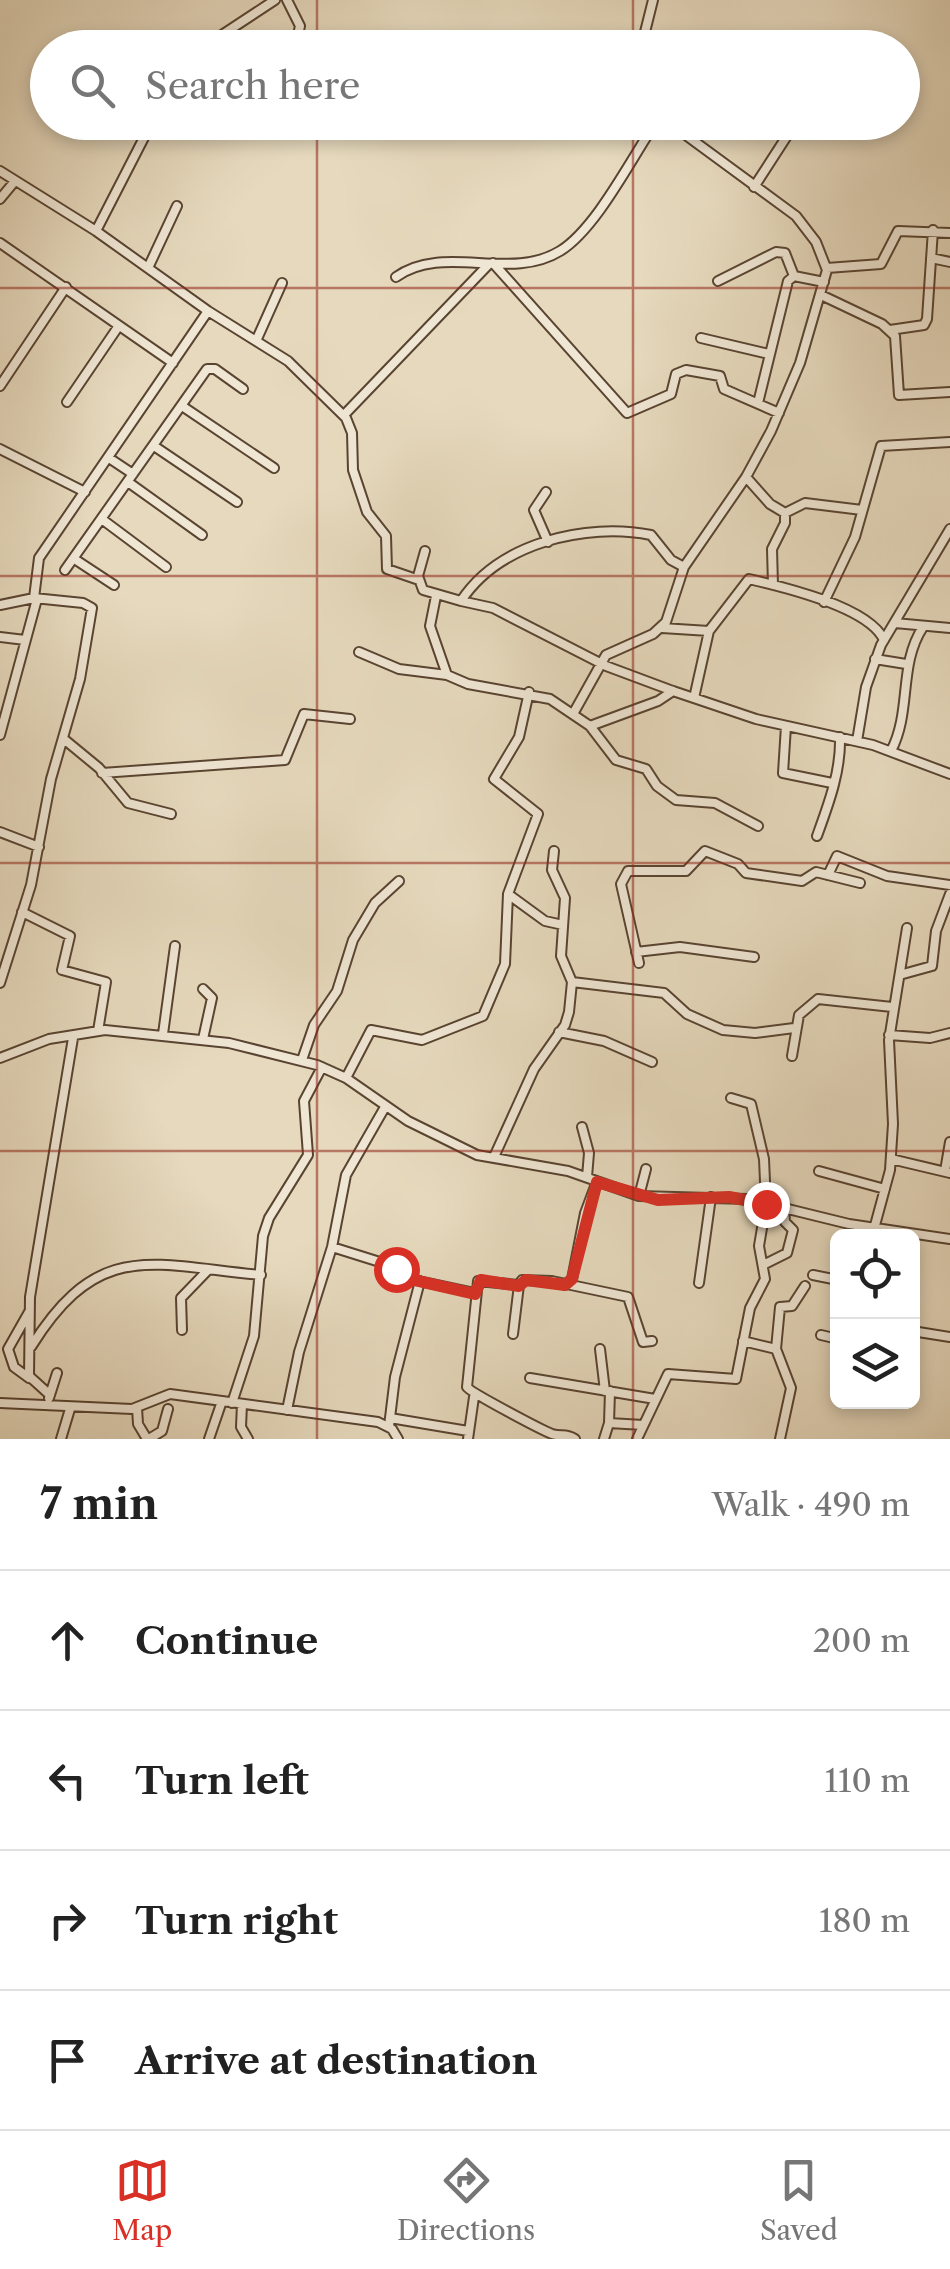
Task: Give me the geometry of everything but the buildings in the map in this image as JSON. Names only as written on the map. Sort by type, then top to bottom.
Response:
[{"type":"street","points":[[249,0],[257,12]]},
{"type":"street","points":[[230,30],[275,0]]},
{"type":"street","points":[[286,0],[299,30]]},
{"type":"street","points":[[646,30],[653,0]]},
{"type":"street","points":[[96,230],[143,140]]},
{"type":"street","points":[[396,277],[425,264],[532,260],[561,250],[583,229],[644,140]]},
{"type":"street","points":[[662,628],[684,568],[746,477],[779,413],[821,295],[826,268],[809,231],[692,140]]},
{"type":"street","points":[[754,186],[784,140]]},
{"type":"street","points":[[0,171],[96,230],[208,311],[288,360],[344,416],[352,433],[352,466],[366,508],[387,538],[386,569],[419,580]]},
{"type":"street","points":[[0,199],[15,180]]},
{"type":"street","points":[[148,268],[177,206]]},
{"type":"street","points":[[890,330],[924,325],[933,230]]},
{"type":"street","points":[[826,268],[881,264],[898,231],[950,233]]},
{"type":"street","points":[[0,243],[174,362]]},
{"type":"street","points":[[718,281],[776,252],[785,253],[794,276]]},
{"type":"street","points":[[932,258],[950,262]]},
{"type":"street","points":[[491,264],[622,411],[633,413],[672,394],[682,370],[717,374],[724,389],[779,413]]},
{"type":"street","points":[[344,416],[491,264]]},
{"type":"street","points":[[758,402],[786,288],[794,276]]},
{"type":"street","points":[[794,276],[824,282]]},
{"type":"street","points":[[256,342],[282,283]]},
{"type":"street","points":[[0,386],[66,287]]},
{"type":"street","points":[[821,295],[890,330],[898,342],[898,394],[950,392]]},
{"type":"street","points":[[0,735],[36,598],[39,558],[208,311]]},
{"type":"street","points":[[67,402],[118,327]]},
{"type":"street","points":[[701,338],[769,354]]},
{"type":"street","points":[[65,570],[76,560],[210,368],[243,389]]},
{"type":"street","points":[[182,406],[274,468]]},
{"type":"street","points":[[824,602],[848,554],[883,444],[912,447],[950,442]]},
{"type":"street","points":[[154,446],[237,502]]},
{"type":"street","points":[[0,448],[84,492]]},
{"type":"street","points":[[110,458],[202,535]]},
{"type":"street","points":[[746,477],[785,514],[785,524],[773,541],[773,585]]},
{"type":"street","points":[[546,492],[534,512],[548,542]]},
{"type":"street","points":[[785,514],[804,503],[862,510]]},
{"type":"street","points":[[103,520],[166,567]]},
{"type":"street","points":[[461,601],[488,570],[548,542],[605,529],[652,535],[671,560],[684,568]]},
{"type":"street","points":[[856,741],[875,659],[950,529]]},
{"type":"street","points":[[425,550],[419,580],[424,590],[436,596],[504,613],[600,662],[673,691],[786,726],[891,751],[950,774]]},
{"type":"street","points":[[76,560],[114,585]]},
{"type":"street","points":[[694,698],[709,632],[749,579],[824,602],[875,624],[884,640]]},
{"type":"street","points":[[436,596],[430,626],[447,675]]},
{"type":"street","points":[[0,606],[36,598],[83,603],[92,608],[65,740],[51,779],[39,847],[0,983]]},
{"type":"street","points":[[894,624],[950,628]]},
{"type":"street","points":[[891,751],[899,730],[910,647],[923,626]]},
{"type":"street","points":[[573,714],[609,652],[662,628],[709,632]]},
{"type":"street","points":[[0,637],[25,640]]},
{"type":"street","points":[[359,652],[399,668],[530,692],[590,726],[616,760],[646,769],[657,786],[676,800],[715,803],[758,826]]},
{"type":"street","points":[[875,659],[906,664]]},
{"type":"street","points":[[590,726],[661,700],[673,691]]},
{"type":"street","points":[[346,1078],[372,1030],[422,1040],[483,1016],[505,964],[508,894],[538,814],[494,778],[519,737],[530,692]]},
{"type":"street","points":[[102,772],[126,774],[162,766],[186,770],[207,764],[285,760],[304,714],[350,719]]},
{"type":"street","points":[[786,726],[783,773],[832,783]]},
{"type":"street","points":[[817,836],[832,783],[840,769],[840,737]]},
{"type":"street","points":[[65,740],[102,772],[128,804],[170,814]]},
{"type":"street","points":[[0,832],[39,847]]},
{"type":"street","points":[[494,1157],[534,1070],[569,1012],[572,982],[561,956],[566,898],[552,870],[554,851]]},
{"type":"street","points":[[639,963],[622,884],[628,871],[686,871],[705,851],[738,864],[746,873],[802,880],[813,872],[860,883]]},
{"type":"street","points":[[828,875],[837,856],[887,876],[950,885]]},
{"type":"street","points":[[302,1060],[314,1025],[337,992],[343,963],[360,928],[375,904],[399,881]]},
{"type":"street","points":[[508,894],[545,921],[563,925]]},
{"type":"street","points":[[903,974],[932,966],[935,935],[950,894]]},
{"type":"street","points":[[22,912],[70,936],[62,970],[106,982],[98,1031]]},
{"type":"street","points":[[0,1058],[49,1039],[98,1031],[202,1039],[322,1067],[346,1078],[384,1107],[472,1153],[587,1177],[639,1196],[711,1197],[766,1204],[874,1229],[891,1158],[892,1006],[903,974],[907,928]]},
{"type":"street","points":[[163,1034],[175,946]]},
{"type":"street","points":[[636,952],[680,947],[754,957]]},
{"type":"street","points":[[572,982],[664,994],[683,1012],[722,1030],[755,1033],[794,1028]]},
{"type":"street","points":[[202,1039],[212,998],[203,990]]},
{"type":"street","points":[[792,1056],[799,1014],[818,999],[892,1006]]},
{"type":"street","points":[[559,1032],[604,1042],[652,1062]]},
{"type":"street","points":[[890,1035],[930,1038],[950,1033]]},
{"type":"street","points":[[30,1378],[29,1312],[72,1038]]},
{"type":"street","points":[[208,1439],[232,1403],[254,1336],[268,1218],[308,1154],[304,1101],[322,1067]]},
{"type":"street","points":[[636,1439],[670,1374],[736,1379],[750,1308],[759,1296],[765,1264],[758,1246],[766,1204],[762,1148],[752,1108],[747,1101],[731,1098]]},
{"type":"street","points":[[286,1410],[298,1352],[332,1247],[346,1176],[384,1107]]},
{"type":"street","points":[[582,1127],[589,1152],[587,1177]]},
{"type":"street","points":[[891,1158],[947,1172],[950,1142]]},
{"type":"street","points":[[639,1196],[646,1169]]},
{"type":"street","points":[[819,1171],[885,1189]]},
{"type":"street","points":[[565,1285],[572,1279],[597,1182]]},
{"type":"street","points":[[700,1283],[711,1197]]},
{"type":"street","points":[[765,1264],[787,1252],[793,1230],[785,1222],[784,1209]]},
{"type":"street","points":[[920,1236],[950,1239]]},
{"type":"street","points":[[332,1247],[383,1263],[420,1281],[475,1294]]},
{"type":"street","points":[[29,1350],[45,1322],[111,1269],[156,1261],[261,1275]]},
{"type":"street","points":[[182,1330],[180,1298],[208,1270]]},
{"type":"street","points":[[813,1275],[830,1278]]},
{"type":"street","points":[[519,1286],[479,1280],[466,1384],[474,1397],[516,1412],[551,1434],[575,1439]]},
{"type":"street","points":[[514,1334],[519,1286],[526,1280],[628,1297],[643,1342],[652,1341]]},
{"type":"street","points":[[398,1439],[390,1422],[395,1376],[420,1281]]},
{"type":"street","points":[[759,1296],[780,1308],[792,1306],[805,1286]]},
{"type":"street","points":[[780,1308],[776,1349],[791,1388],[780,1439]]},
{"type":"street","points":[[29,1312],[8,1349],[14,1366],[50,1394]]},
{"type":"street","points":[[920,1332],[950,1336]]},
{"type":"street","points":[[820,1335],[830,1337]]},
{"type":"street","points":[[743,1342],[776,1349]]},
{"type":"street","points":[[600,1348],[608,1391],[604,1439]]},
{"type":"street","points":[[48,1408],[57,1373]]},
{"type":"street","points":[[530,1378],[655,1399]]},
{"type":"street","points":[[0,1403],[48,1408],[138,1408],[168,1394],[468,1435],[474,1397]]},
{"type":"street","points":[[232,1403],[248,1439]]},
{"type":"street","points":[[60,1439],[70,1408]]},
{"type":"street","points":[[138,1408],[138,1424],[148,1439],[162,1431],[168,1408]]},
{"type":"street","points":[[608,1423],[643,1425]]},
{"type":"route","points":[[396,1269],[414,1280],[475,1294],[481,1280],[519,1286],[520,1281],[526,1280],[565,1285],[572,1279],[597,1182],[658,1200],[729,1197],[766,1204]]}]
